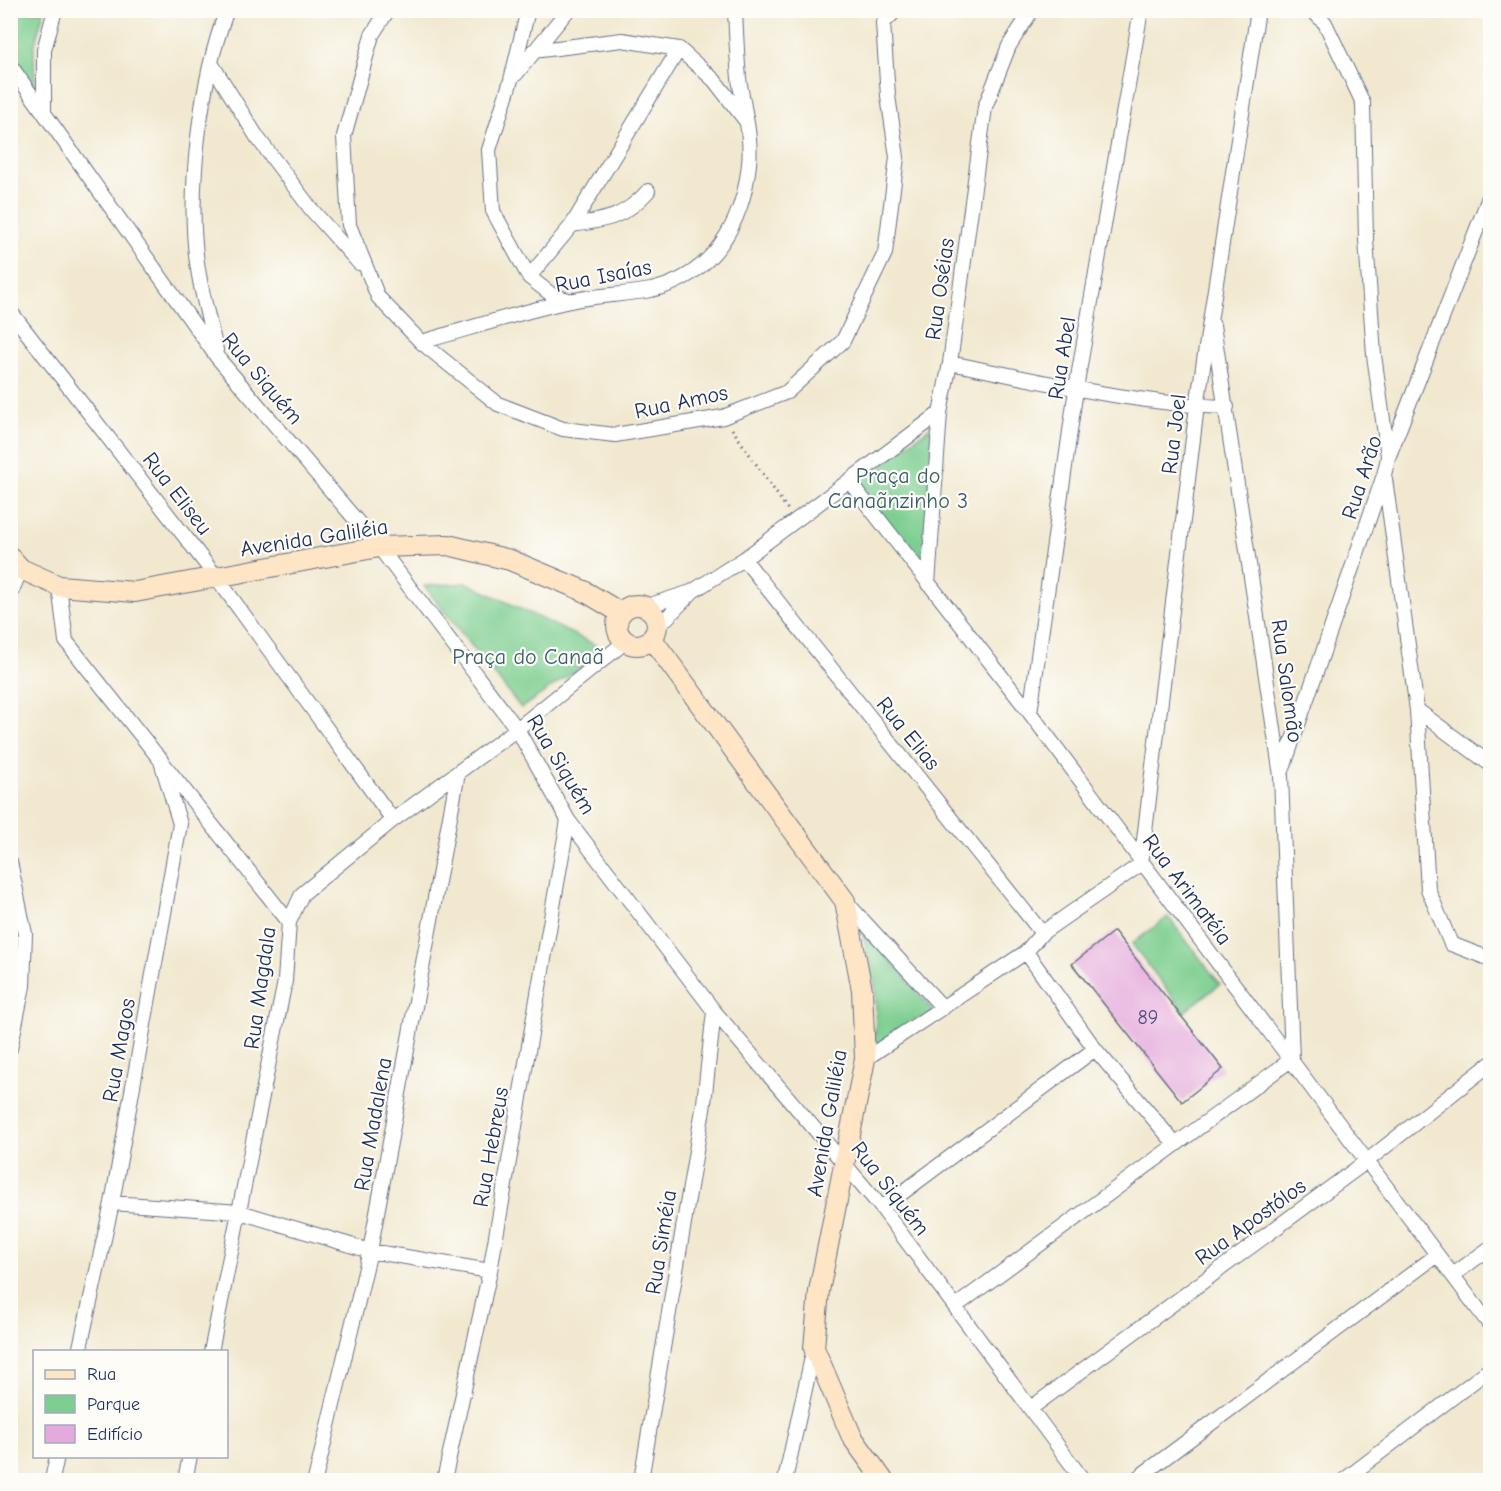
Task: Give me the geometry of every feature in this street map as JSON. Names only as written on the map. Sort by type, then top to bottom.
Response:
[{"type":"main road","name":"Avenida Galiléia","points":[[16,563],[59,586],[135,592],[379,547],[448,545],[510,560],[585,591],[621,613]]},
{"type":"main road","points":[[632,606],[644,607],[654,615],[655,634],[639,646],[625,642],[617,628],[621,613],[632,606]]},
{"type":"main road","name":"Avenida Galiléia","points":[[655,634],[845,901],[862,990],[865,1059],[819,1292],[814,1348],[852,1437],[883,1480]]},
{"type":"street","points":[[44,112],[44,50],[55,10]]},
{"type":"street","points":[[217,357],[198,267],[193,169],[211,63],[227,10]]},
{"type":"street","name":"Rua Amos","points":[[388,10],[372,35],[344,136],[349,225],[364,268],[378,297],[421,342],[498,404],[563,429],[615,435],[723,417],[787,392],[843,340],[885,253],[897,157],[888,96],[883,23],[896,10]]},
{"type":"street","points":[[528,10],[511,80],[489,150],[493,211],[529,277],[552,295],[571,301]]},
{"type":"street","points":[[511,80],[532,51],[568,10]]},
{"type":"street","name":"Rua Isaías","points":[[421,342],[571,301],[652,289],[679,279],[710,261],[730,231],[743,197],[749,163],[749,125],[739,80],[735,10]]},
{"type":"street","name":"Rua Oséias","points":[[928,584],[940,413],[950,363],[985,107],[1010,46],[1032,10]]},
{"type":"street","name":"Rua Abel","points":[[1030,713],[1077,389],[1142,10]]},
{"type":"street","name":"Rua Joel","points":[[1141,864],[1197,406],[1258,10]]},
{"type":"street","points":[[1312,10],[1325,23],[1363,103],[1366,240],[1374,344],[1388,458]]},
{"type":"street","points":[[532,51],[622,40],[679,49],[714,80],[749,125]]},
{"type":"street","points":[[529,277],[572,225],[679,49]]},
{"type":"street","name":"Rua Amos","points":[[211,63],[257,137],[311,208],[364,268]]},
{"type":"street","name":"Rua Siquém","points":[[10,65],[217,357],[379,547],[517,729],[568,820],[714,1011],[882,1208],[1083,1480]]},
{"type":"street","points":[[572,225],[609,219],[633,208],[648,191]]},
{"type":"street","name":"Rua Arão","points":[[1281,776],[1388,458],[1491,195]]},
{"type":"street","name":"Rua Eliseu","points":[[10,310],[217,578],[393,820]]},
{"type":"street","name":"Rua Salomão","points":[[1210,312],[1227,407],[1281,776],[1292,1059]]},
{"type":"street","points":[[950,363],[1077,389],[1197,406],[1227,407]]},
{"type":"street","points":[[644,607],[693,591],[744,559],[940,413]]},
{"type":"street","points":[[1384,475],[1417,710],[1428,889],[1451,944],[1491,958]]},
{"type":"street","name":"Rua Arimatéia","points":[[849,481],[1030,713],[1141,864],[1292,1059],[1491,1325]]},
{"type":"street","name":"Rua Elias","points":[[744,559],[1042,933]]},
{"type":"street","points":[[10,595],[16,563]]},
{"type":"street","points":[[59,586],[66,641],[289,922]]},
{"type":"street","points":[[655,634],[693,591]]},
{"type":"street","name":"Rua Magdala","points":[[212,1350],[285,981],[289,922],[302,894],[393,820],[517,729],[625,642]]},
{"type":"street","points":[[1417,710],[1491,764]]},
{"type":"street","name":"Rua Magos","points":[[80,1350],[112,1203],[180,824],[160,758]]},
{"type":"street","name":"Rua Madalena","points":[[315,1480],[370,1251],[458,773]]},
{"type":"street","name":"Rua Hebreus","points":[[444,1480],[490,1271],[568,820]]},
{"type":"street","points":[[10,862],[25,933],[24,986],[10,1049]]},
{"type":"street","points":[[865,1059],[1026,952],[1042,933],[1141,864]]},
{"type":"street","points":[[845,901],[943,1008]]},
{"type":"street","points":[[1026,952],[1095,1049],[1175,1144]]},
{"type":"street","name":"Rua Siméia","points":[[641,1480],[704,1103],[714,1011]]},
{"type":"street","points":[[882,1208],[1095,1049]]},
{"type":"street","points":[[956,1306],[1292,1059]]},
{"type":"street","name":"Rua Apostólos","points":[[1031,1408],[1367,1161],[1491,1064]]},
{"type":"street","points":[[112,1203],[240,1212],[370,1251],[490,1271]]},
{"type":"street","points":[[1453,1275],[1491,1248]]},
{"type":"street","points":[[1136,1480],[1437,1255]]},
{"type":"street","points":[[785,1480],[814,1348]]},
{"type":"street","points":[[1344,1480],[1491,1369]]},
{"type":"street","points":[[52,1480],[57,1458]]},
{"type":"street","points":[[185,1480],[190,1458]]},
{"type":"path","points":[[723,417],[796,521]]},
{"type":"green space","points":[[10,11],[44,11],[34,47],[35,93],[11,57]]},
{"type":"green space","name":"Praça do Canaãnzinho 3","points":[[934,425],[924,571],[854,482]]},
{"type":"green space","name":"Praça do Canaã","points":[[467,583],[606,650],[521,708],[424,586]]},
{"type":"green space","points":[[1168,917],[1220,984],[1184,1012],[1132,944]]},
{"type":"green space","points":[[857,919],[934,1012],[872,1050],[876,999],[868,952]]},
{"type":"building","points":[[1114,931],[1223,1069],[1182,1102],[1072,964]]}]
